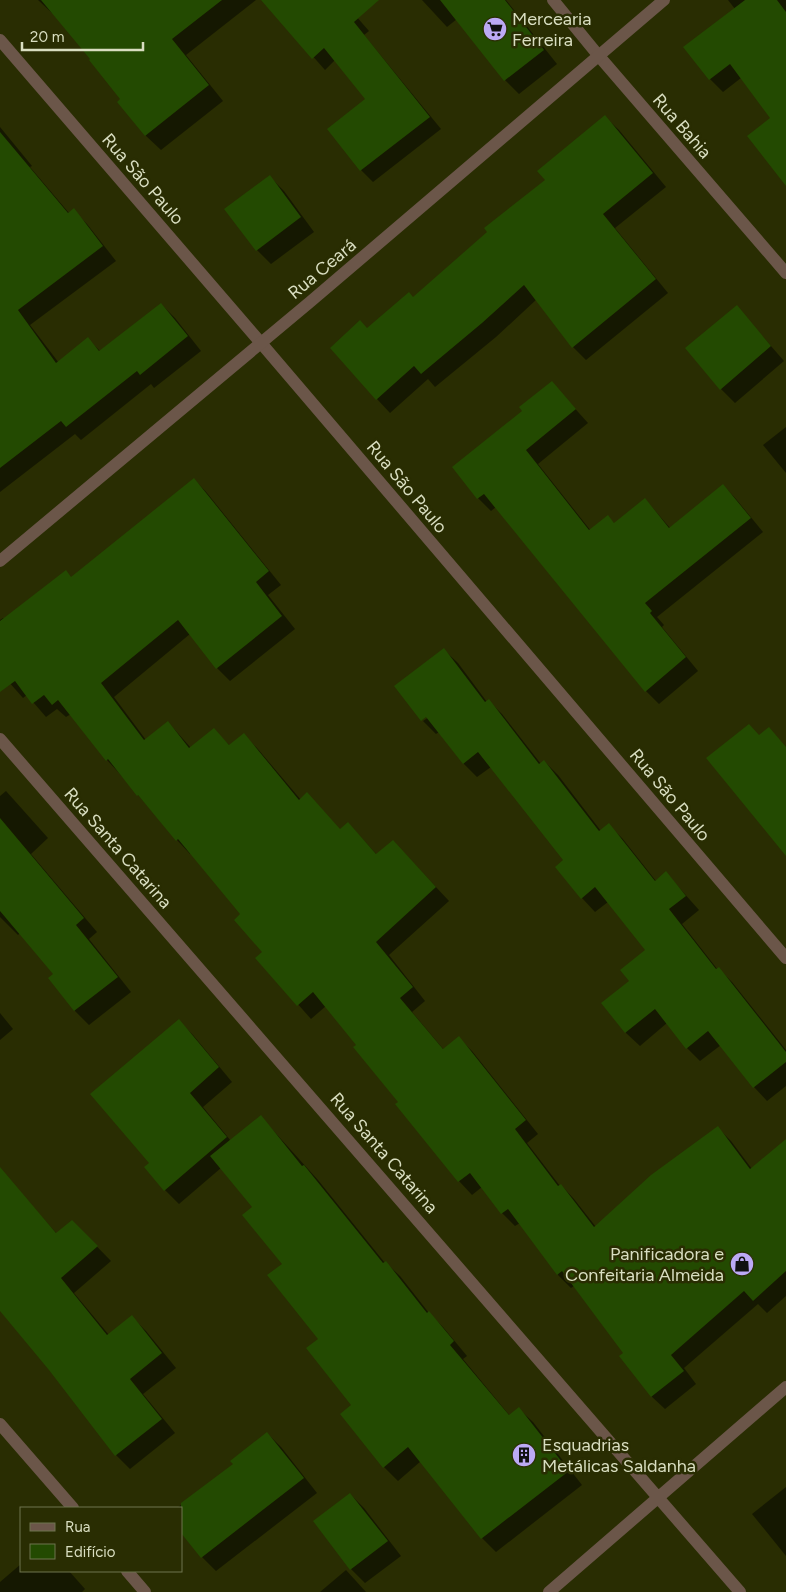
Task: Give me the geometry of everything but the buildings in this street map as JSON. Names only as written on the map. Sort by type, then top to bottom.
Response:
[{"type":"street","name":"Rua Bahia","points":[[553,0],[598,56],[786,274]]},
{"type":"street","name":"Rua Ceará","points":[[0,561],[261,343],[664,0]]},
{"type":"street","name":"Rua São Paulo","points":[[0,40],[786,958]]},
{"type":"street","name":"Rua Santa Catarina","points":[[0,739],[740,1592]]},
{"type":"street","points":[[549,1592],[786,1387]]},
{"type":"street","points":[[0,1424],[72,1507]]},
{"type":"street","points":[[128,1572],[145,1592]]},
{"type":"place","name":"Mercearia Ferreira","points":[[495,29]]},
{"type":"place","name":"Panificadora e Confeitaria Almeida","points":[[742,1264]]},
{"type":"place","name":"Esquadrias Metálicas Saldanha","points":[[524,1455]]}]
